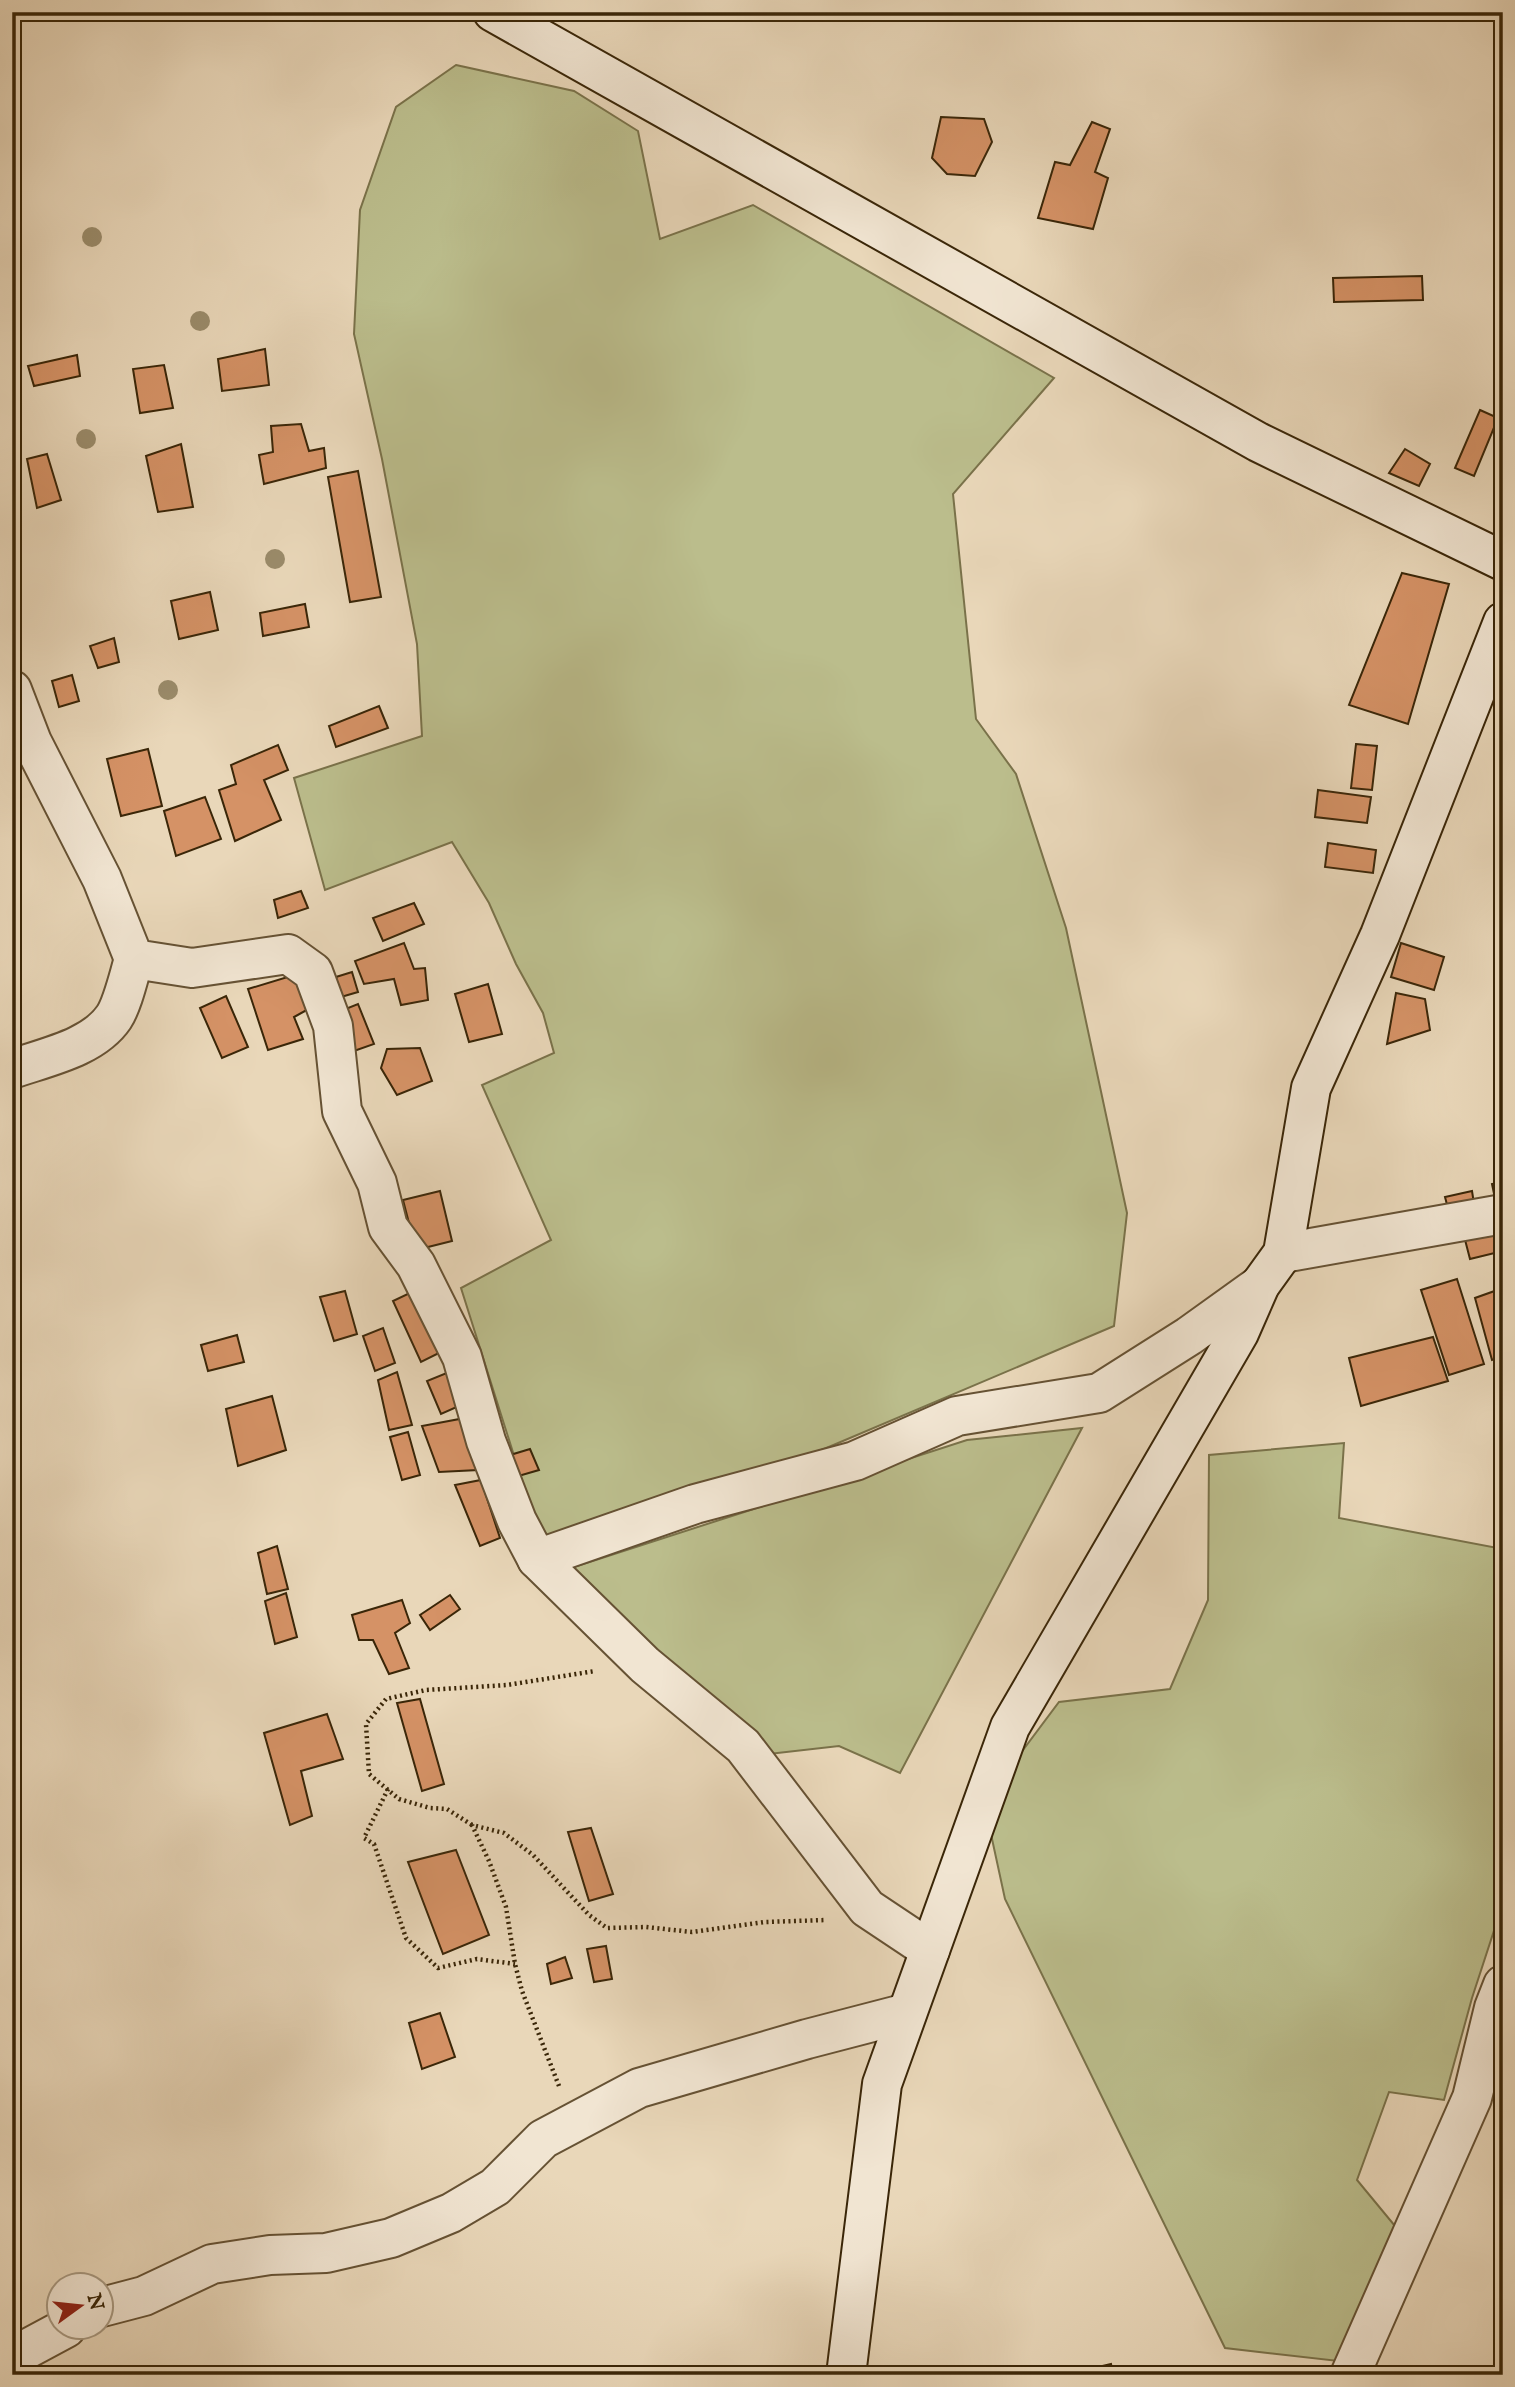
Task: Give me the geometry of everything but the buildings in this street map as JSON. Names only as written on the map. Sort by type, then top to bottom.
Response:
[{"type":"street","points":[[493,12],[1258,442],[1503,561]]},
{"type":"street","points":[[846,2375],[882,2084],[1010,1727],[1239,1333],[1259,1285],[1283,1253],[1311,1088],[1380,936],[1503,622]]},
{"type":"street","points":[[12,690],[32,742],[102,878],[134,959],[115,1016],[97,1035],[71,1048],[12,1069]]},
{"type":"street","points":[[134,959],[192,968],[288,954],[313,972],[333,1026],[342,1111],[377,1183],[388,1227],[415,1265],[462,1357],[486,1441],[517,1521],[537,1559],[645,1665],[743,1746],[867,1908],[930,1950]]},
{"type":"street","points":[[1283,1253],[1503,1214]]},
{"type":"street","points":[[537,1559],[695,1504],[855,1461],[957,1416],[1099,1393],[1189,1336],[1259,1285]]},
{"type":"street","points":[[1350,2375],[1472,2098],[1494,2008],[1503,1984]]},
{"type":"street","points":[[116,2304],[144,2296],[212,2264],[270,2255],[326,2253],[391,2238],[451,2213],[495,2187],[543,2139],[639,2088],[907,2013]]},
{"type":"street","points":[[12,2357],[46,2339]]},
{"type":"path","points":[[645,1665],[507,1685],[426,1690],[386,1699],[366,1724],[369,1774],[399,1799],[430,1808],[447,1809],[472,1825],[504,1833],[534,1855],[589,1915],[607,1928],[646,1927],[692,1931],[765,1922],[827,1920],[867,1908]]},
{"type":"path","points":[[388,1789],[364,1838],[374,1844],[406,1938],[438,1968],[477,1959],[515,1964]]},
{"type":"path","points":[[472,1825],[506,1907],[522,1991],[556,2077],[570,2124]]},
{"type":"green space","points":[[456,65],[574,91],[638,131],[660,239],[753,205],[1054,378],[953,494],[976,719],[1016,774],[1066,928],[1127,1213],[1114,1326],[824,1449],[541,1541],[461,1288],[551,1240],[482,1085],[554,1053],[543,1013],[516,964],[489,903],[452,842],[325,890],[294,778],[422,736],[417,644],[382,459],[354,334],[360,210],[396,107]]},
{"type":"green space","points":[[1082,1428],[900,1773],[839,1746],[759,1755],[574,1587],[574,1567],[967,1440]]},
{"type":"green space","points":[[1344,1443],[1339,1518],[1503,1549],[1503,1903],[1472,1998],[1444,2100],[1389,2092],[1357,2180],[1395,2226],[1347,2362],[1225,2348],[1005,1899],[984,1802],[1059,1702],[1170,1689],[1208,1600],[1209,1455]]}]
